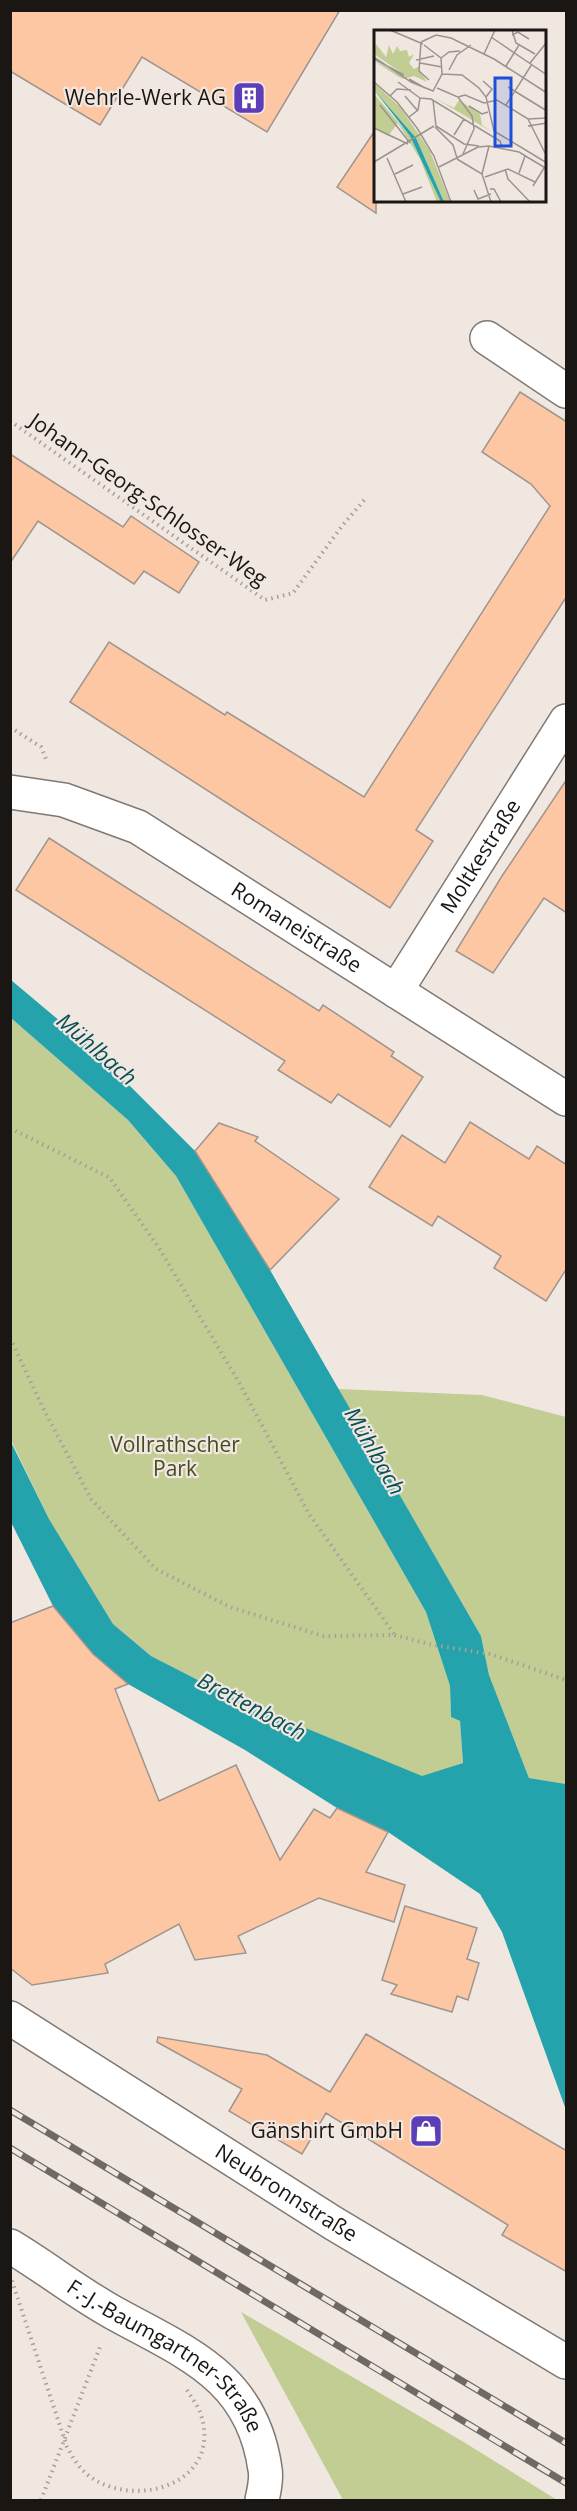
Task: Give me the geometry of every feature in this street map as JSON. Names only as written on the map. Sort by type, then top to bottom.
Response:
[{"type":"street","points":[[487,338],[567,391]]},
{"type":"street","name":"Moltkestraße","points":[[396,991],[567,721]]},
{"type":"street","name":"Romaneistraße","points":[[10,792],[64,800],[138,827],[567,1099]]},
{"type":"street","name":"Neubronnstraße","points":[[10,2018],[333,2223],[567,2362]]},
{"type":"street","name":"F.-J.-Baumgartner-Straße","points":[[10,2246],[112,2312],[177,2346],[224,2380],[240,2399],[252,2422],[266,2470],[262,2500]]},
{"type":"path","name":"Johann-Georg-Schlosser-Weg","points":[[10,421],[265,600],[293,593],[342,526],[366,498]]},
{"type":"path","points":[[10,1128],[110,1178],[165,1258],[240,1384],[309,1514],[394,1635]]},
{"type":"path","points":[[10,1338],[43,1408],[91,1499],[156,1569],[230,1607],[323,1636],[394,1635],[434,1645],[490,1654],[567,1680]]},
{"type":"path","points":[[10,2275],[67,2447],[77,2465],[90,2477],[114,2489],[134,2492],[168,2486],[178,2482],[190,2472],[202,2454],[204,2433],[200,2412],[186,2388]]},
{"type":"path","points":[[41,2500],[112,2312]]},
{"type":"green space","name":"Vollrathscher Park","points":[[11,1018],[128,1120],[176,1176],[426,1612],[450,1686],[451,1717],[460,1721],[463,1763],[423,1777],[235,1699],[151,1656],[113,1624],[49,1519],[11,1440]]},
{"type":"green space","points":[[338,1389],[482,1395],[566,1417],[566,1784],[529,1778],[489,1675],[481,1636]]},
{"type":"green space","points":[[241,2312],[462,2441],[557,2500],[343,2500]]},
{"type":"water","name":"Brettenbach","points":[[11,980],[92,1048],[195,1151],[270,1270],[481,1636],[489,1675],[529,1778],[566,1784],[566,2110],[502,1932],[480,1894],[388,1832],[337,1808],[245,1750],[128,1684],[93,1654],[53,1606],[11,1522],[10,1440],[49,1519],[113,1624],[151,1656],[235,1699],[422,1776],[463,1763],[460,1721],[451,1717],[450,1686],[426,1612],[176,1176],[128,1120],[11,1018]]},
{"type":"building","name":"Wehrle-Werk AG","points":[[10,10],[340,10],[267,132],[142,57],[100,125],[10,71]]},
{"type":"building","points":[[374,132],[376,213],[337,187]]},
{"type":"building","points":[[520,392],[567,422],[567,596],[416,830],[433,841],[390,908],[70,702],[109,642],[225,715],[227,712],[364,797],[550,506],[531,484],[482,452]]},
{"type":"building","points":[[10,454],[123,527],[131,516],[199,562],[179,593],[144,571],[134,584],[38,521],[10,563]]},
{"type":"building","points":[[567,779],[567,913],[544,898],[493,973],[456,951],[502,876]]},
{"type":"building","points":[[49,838],[319,1011],[323,1005],[394,1052],[391,1056],[423,1077],[390,1127],[338,1094],[331,1103],[278,1070],[285,1061],[16,890]]},
{"type":"building","points":[[470,1122],[529,1159],[537,1146],[567,1165],[567,1268],[546,1301],[494,1268],[501,1256],[438,1216],[432,1226],[369,1187],[402,1135],[445,1163]]},
{"type":"building","points":[[219,1123],[258,1137],[255,1141],[339,1199],[270,1270],[195,1151]]},
{"type":"building","points":[[53,1606],[93,1654],[128,1684],[115,1689],[159,1801],[236,1765],[280,1860],[314,1809],[330,1818],[337,1808],[388,1832],[366,1872],[405,1885],[394,1922],[319,1898],[238,1936],[246,1953],[195,1960],[179,1924],[105,1964],[108,1973],[32,1985],[10,1968],[10,1623]]},
{"type":"building","points":[[405,1906],[477,1928],[467,1959],[479,1963],[468,2000],[457,1996],[452,2012],[391,1994],[397,1985],[382,1980]]},
{"type":"building","points":[[366,2034],[567,2151],[567,2272],[502,2235],[508,2225],[326,2113],[302,2154],[229,2111],[242,2089],[157,2042],[158,2037],[267,2055],[330,2092]]},
{"type":"railway","points":[[10,2110],[566,2443]]},
{"type":"railway","points":[[10,2148],[566,2483]]},
{"type":"place","name":"Wehrle-Werk AG","points":[[249,98]]},
{"type":"place","name":"Gänshirt GmbH","points":[[426,2131]]},
{"type":"water label","name":"Mühlbach","points":[[97,1049]]},
{"type":"water label","name":"Mühlbach","points":[[375,1451]]}]
